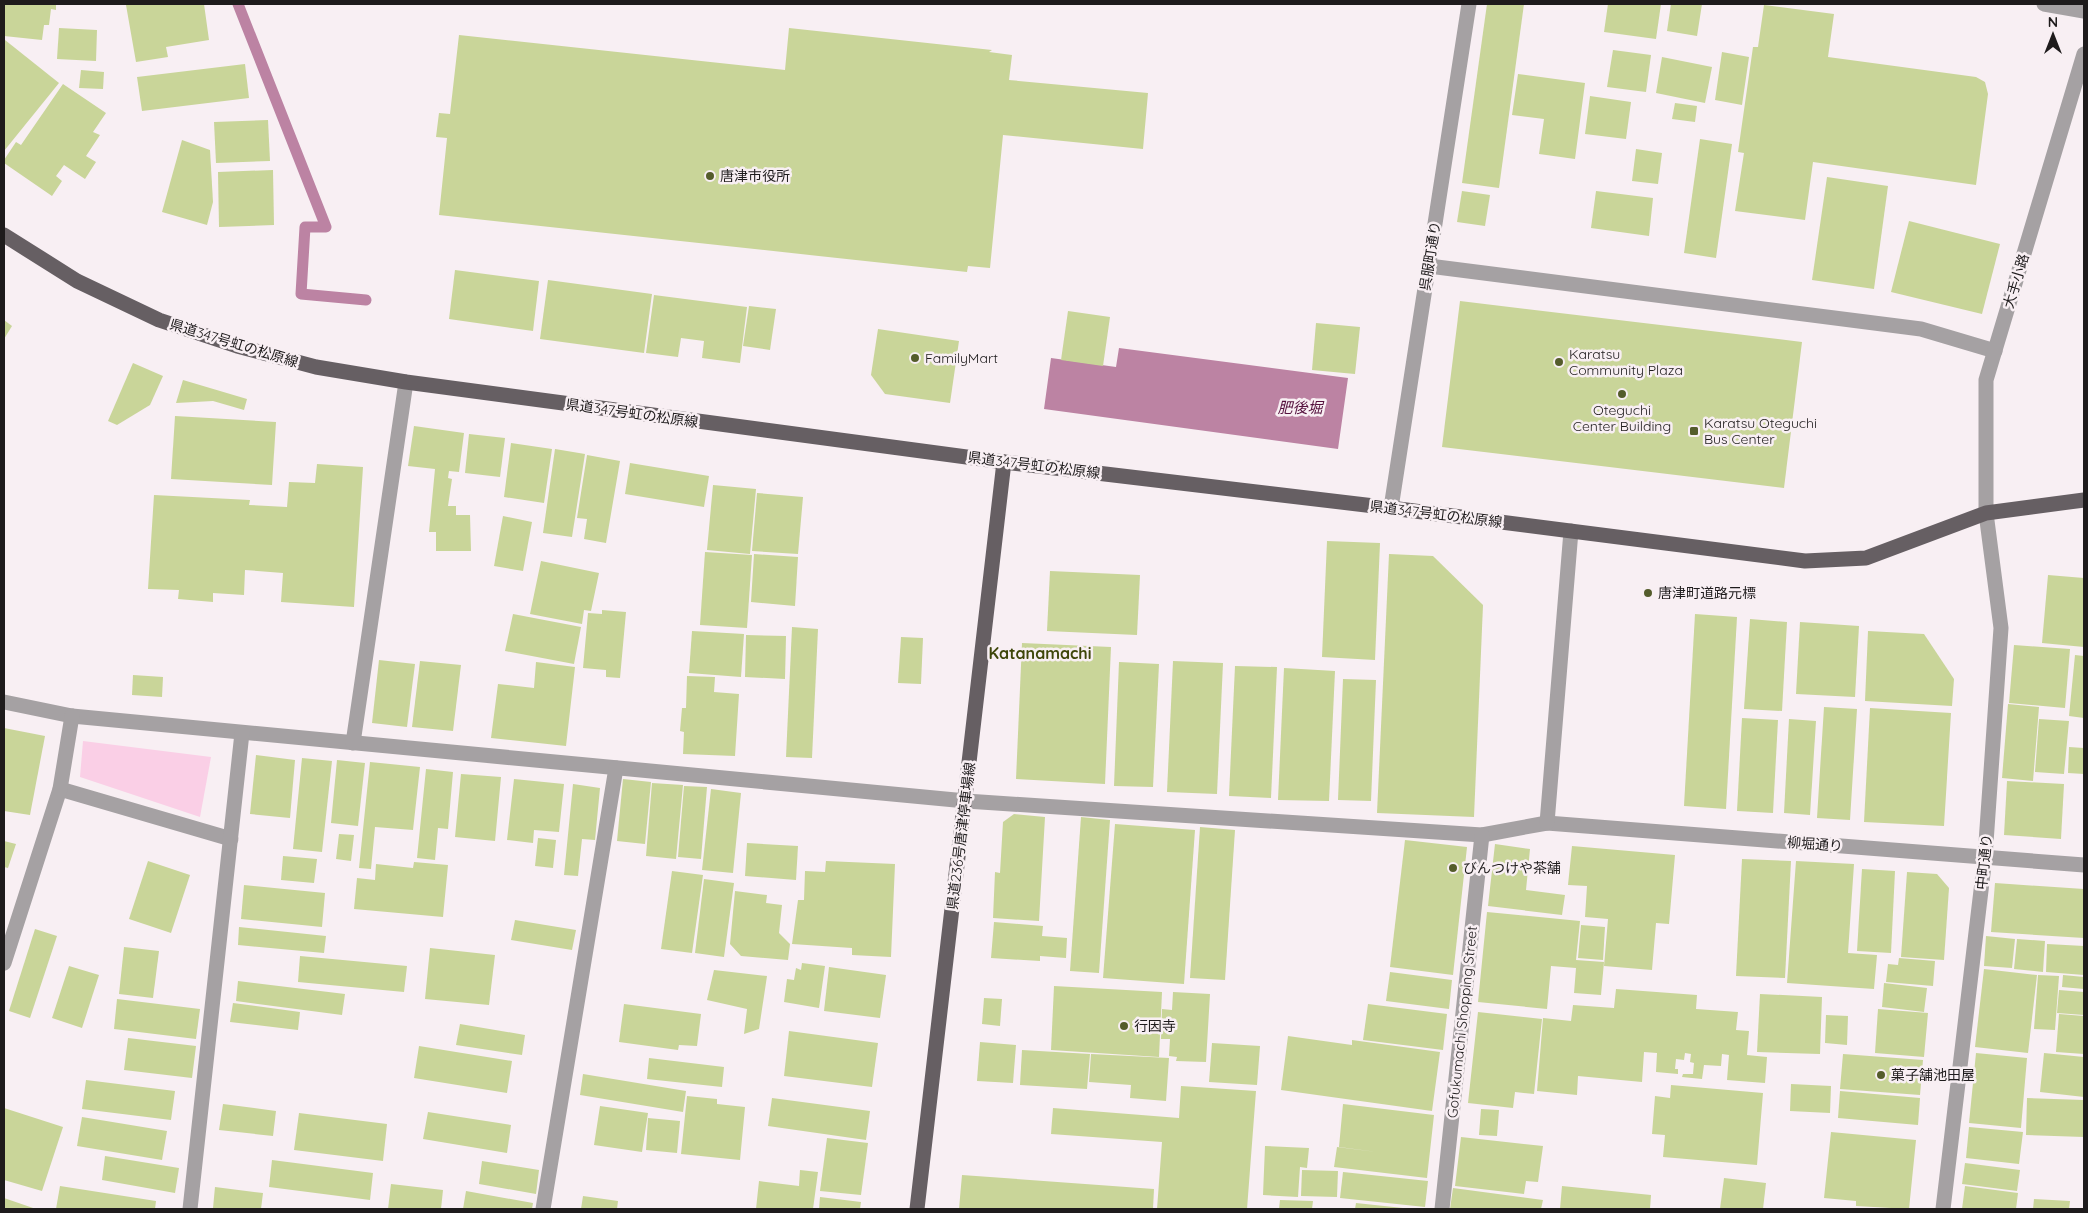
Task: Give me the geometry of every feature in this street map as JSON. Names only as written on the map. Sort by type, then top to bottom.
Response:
[{"type":"main road","name":"県道347号虹の松原線","points":[[4,235],[77,281],[159,320],[237,346],[316,367],[406,382],[1004,462],[1392,508],[1804,561],[1866,558],[1986,514],[2084,500]]},
{"type":"main road","name":"県道236号唐津停車場線","points":[[916,1209],[966,801],[1004,462]]},
{"type":"street","name":"呉服町通り","points":[[1392,508],[1469,4]]},
{"type":"street","points":[[2044,4],[2084,11]]},
{"type":"street","name":"大手小路","points":[[1986,514],[1986,380],[2084,54]]},
{"type":"street","points":[[1429,266],[1921,330],[1995,351]]},
{"type":"street","points":[[352,743],[406,382]]},
{"type":"street","name":"中町通り","points":[[1943,1209],[1985,858],[2001,628],[1986,514]]},
{"type":"street","points":[[1547,824],[1571,531]]},
{"type":"street","name":"柳堀通り","points":[[4,702],[72,716],[966,801],[1482,835],[1547,824],[2084,865]]},
{"type":"street","points":[[4,963],[60,789],[72,716]]},
{"type":"street","points":[[190,1209],[242,733]]},
{"type":"street","points":[[543,1209],[616,768]]},
{"type":"street","points":[[60,789],[231,839]]},
{"type":"street","name":"Gofukumachi Shopping Street","points":[[1442,1209],[1482,835]]},
{"type":"shaded area","points":[[83,741],[211,757],[200,817],[80,777]]},
{"type":"water","name":"肥後堀","points":[[1119,348],[1348,378],[1338,449],[1044,409],[1051,358],[1116,367]]},
{"type":"building","points":[[4,4],[56,4],[56,10],[51,9],[49,25],[44,25],[42,40],[4,36]]},
{"type":"building","points":[[204,4],[209,40],[166,47],[168,57],[136,62],[126,5]]},
{"type":"building","points":[[1487,4],[1524,4],[1499,188],[1462,183]]},
{"type":"building","points":[[1608,4],[1661,4],[1656,39],[1604,32]]},
{"type":"building","points":[[1671,4],[1702,4],[1697,36],[1667,31]]},
{"type":"building","points":[[1764,5],[1834,14],[1828,57],[1976,77],[1985,82],[1988,94],[1976,185],[1813,162],[1805,220],[1735,211],[1744,153],[1738,152],[1753,47],[1758,47]]},
{"type":"building","points":[[59,28],[97,30],[96,61],[57,59]]},
{"type":"building","name":"唐津市役所","points":[[789,28],[992,50],[989,52],[1012,55],[1009,80],[1148,93],[1143,149],[1003,135],[990,268],[968,266],[967,272],[439,215],[447,138],[436,137],[439,113],[450,114],[459,35],[785,70]]},
{"type":"building","points":[[5,40],[59,83],[4,151],[4,42]]},
{"type":"building","points":[[1613,50],[1651,55],[1646,92],[1607,87]]},
{"type":"building","points":[[1722,52],[1749,57],[1742,105],[1715,100]]},
{"type":"building","points":[[1662,57],[1712,67],[1705,103],[1656,93]]},
{"type":"building","points":[[245,64],[249,98],[142,111],[137,77]]},
{"type":"building","points":[[81,70],[104,72],[103,89],[79,88]]},
{"type":"building","points":[[1518,74],[1585,83],[1575,159],[1539,154],[1544,119],[1512,115]]},
{"type":"building","points":[[63,84],[106,113],[93,132],[100,135],[86,156],[96,162],[85,179],[64,165],[56,176],[62,181],[52,196],[4,163],[4,160],[16,142],[21,145]]},
{"type":"building","points":[[1590,96],[1631,102],[1626,139],[1585,134]]},
{"type":"building","points":[[1675,103],[1697,106],[1695,122],[1672,119]]},
{"type":"building","points":[[268,120],[270,161],[216,163],[214,122]]},
{"type":"building","points":[[1700,139],[1732,144],[1716,258],[1684,253]]},
{"type":"building","points":[[182,140],[210,150],[213,202],[207,225],[162,212]]},
{"type":"building","points":[[1636,149],[1662,153],[1658,184],[1632,181]]},
{"type":"building","points":[[273,170],[274,225],[219,227],[218,172]]},
{"type":"building","points":[[1827,177],[1888,186],[1874,289],[1812,280]]},
{"type":"building","points":[[1462,191],[1490,195],[1485,226],[1457,222]]},
{"type":"building","points":[[1596,191],[1653,198],[1649,236],[1591,228]]},
{"type":"building","points":[[1909,221],[2000,244],[1982,314],[1891,292]]},
{"type":"building","points":[[455,270],[539,281],[533,331],[449,319]]},
{"type":"building","points":[[548,280],[652,294],[644,353],[540,339]]},
{"type":"building","points":[[654,295],[747,307],[740,363],[702,358],[704,341],[681,338],[678,357],[646,353]]},
{"type":"building","name":"Oteguchi Center Building","points":[[1460,301],[1802,342],[1784,488],[1442,447]]},
{"type":"building","points":[[749,306],[776,309],[770,350],[743,346]]},
{"type":"building","points":[[1068,311],[1110,317],[1103,366],[1061,360]]},
{"type":"building","points":[[4,320],[12,326],[4,339]]},
{"type":"building","points":[[1316,323],[1360,327],[1355,374],[1312,370]]},
{"type":"building","name":"FamilyMart","points":[[878,329],[959,341],[950,403],[885,394],[871,375]]},
{"type":"building","points":[[133,363],[163,376],[150,405],[117,425],[108,421]]},
{"type":"building","points":[[183,380],[247,399],[244,410],[213,401],[176,403]]},
{"type":"building","points":[[175,416],[276,422],[272,485],[171,479]]},
{"type":"building","points":[[414,426],[464,433],[459,472],[449,471],[448,478],[452,479],[448,506],[456,506],[456,515],[470,515],[471,551],[436,551],[436,532],[429,532],[435,469],[408,466]]},
{"type":"building","points":[[469,434],[505,438],[500,477],[465,473]]},
{"type":"building","points":[[511,443],[552,449],[544,503],[504,497]]},
{"type":"building","points":[[555,449],[585,454],[572,537],[543,533]]},
{"type":"building","points":[[587,455],[620,461],[606,543],[584,539],[587,519],[577,518]]},
{"type":"building","points":[[630,463],[709,476],[704,507],[625,494]]},
{"type":"building","points":[[317,464],[363,467],[354,607],[281,602],[283,573],[245,570],[244,595],[213,593],[213,602],[178,599],[179,590],[148,589],[154,495],[250,500],[249,505],[287,507],[289,482],[315,483]]},
{"type":"building","points":[[713,485],[756,489],[750,554],[707,550]]},
{"type":"building","points":[[757,493],[803,497],[798,554],[752,551]]},
{"type":"building","points":[[503,516],[532,522],[523,571],[494,566]]},
{"type":"building","points":[[1327,541],[1380,543],[1375,660],[1322,657]]},
{"type":"building","points":[[705,552],[752,555],[747,628],[700,625]]},
{"type":"building","points":[[754,554],[798,557],[795,606],[751,602]]},
{"type":"building","points":[[1389,554],[1433,556],[1483,605],[1474,817],[1377,813]]},
{"type":"building","points":[[541,561],[599,573],[591,611],[584,610],[582,624],[530,614]]},
{"type":"building","points":[[1050,571],[1140,575],[1137,635],[1047,631]]},
{"type":"building","points":[[2048,575],[2084,578],[2084,647],[2042,643]]},
{"type":"building","points":[[602,610],[626,612],[620,678],[606,677],[606,670],[583,668],[588,613],[602,614]]},
{"type":"building","points":[[513,614],[581,627],[574,664],[505,651]]},
{"type":"building","points":[[1695,614],[1737,617],[1726,809],[1684,806]]},
{"type":"building","points":[[1750,619],[1787,622],[1782,711],[1744,709]]},
{"type":"building","points":[[1800,622],[1859,626],[1855,697],[1796,694]]},
{"type":"building","points":[[792,627],[818,629],[812,758],[786,757]]},
{"type":"building","points":[[692,631],[744,634],[741,677],[689,673]]},
{"type":"building","points":[[1868,631],[1924,634],[1954,679],[1952,706],[1865,701]]},
{"type":"building","points":[[746,635],[786,636],[785,679],[745,677]]},
{"type":"building","points":[[901,637],[923,638],[921,684],[898,683]]},
{"type":"building","points":[[1022,643],[1111,647],[1105,784],[1016,779]]},
{"type":"building","points":[[2014,645],[2070,649],[2065,708],[2009,703]]},
{"type":"building","points":[[2075,655],[2084,656],[2084,718],[2069,716]]},
{"type":"building","points":[[379,660],[415,664],[407,727],[372,723]]},
{"type":"building","points":[[420,661],[461,665],[453,731],[412,727]]},
{"type":"building","points":[[1173,661],[1223,663],[1217,794],[1167,792]]},
{"type":"building","points":[[536,662],[575,667],[566,746],[491,738],[498,684],[534,688]]},
{"type":"building","points":[[1119,662],[1159,664],[1153,787],[1114,786]]},
{"type":"building","points":[[1235,666],[1277,667],[1271,798],[1229,796]]},
{"type":"building","points":[[1284,668],[1335,671],[1329,801],[1278,800]]},
{"type":"building","points":[[133,675],[163,677],[162,697],[132,695]]},
{"type":"building","points":[[687,676],[715,677],[714,692],[739,694],[735,756],[683,754],[684,732],[680,731],[682,708],[686,708]]},
{"type":"building","points":[[1343,679],[1376,680],[1371,801],[1338,800]]},
{"type":"building","points":[[2008,704],[2039,707],[2033,781],[2002,778]]},
{"type":"building","points":[[1824,707],[1857,709],[1850,820],[1817,818]]},
{"type":"building","points":[[1870,708],[1951,713],[1944,826],[1864,822]]},
{"type":"building","points":[[1742,718],[1778,720],[1773,813],[1737,811]]},
{"type":"building","points":[[1789,719],[1816,721],[1810,815],[1784,813]]},
{"type":"building","points":[[2039,719],[2069,721],[2064,774],[2035,772]]},
{"type":"building","points":[[4,728],[45,736],[30,815],[4,811]]},
{"type":"building","points":[[2069,747],[2084,748],[2084,774],[2068,773]]},
{"type":"building","points":[[256,755],[295,760],[290,818],[250,814]]},
{"type":"building","points":[[302,758],[332,761],[322,852],[293,849]]},
{"type":"building","points":[[337,760],[365,763],[358,826],[331,823]]},
{"type":"building","points":[[370,762],[420,767],[413,830],[375,827],[371,869],[359,868]]},
{"type":"building","points":[[426,769],[453,772],[448,829],[438,828],[435,860],[417,858]]},
{"type":"building","points":[[461,774],[501,777],[495,841],[455,837]]},
{"type":"building","points":[[514,779],[564,784],[559,832],[534,830],[533,843],[507,840]]},
{"type":"building","points":[[623,779],[651,782],[645,844],[617,841]]},
{"type":"building","points":[[2007,781],[2064,784],[2061,839],[2004,835]]},
{"type":"building","points":[[652,783],[683,785],[676,859],[646,856]]},
{"type":"building","points":[[573,784],[600,788],[595,840],[582,839],[578,876],[564,875]]},
{"type":"building","points":[[684,786],[707,787],[701,859],[678,857]]},
{"type":"building","points":[[711,789],[741,793],[733,873],[702,870]]},
{"type":"building","points":[[1014,814],[1045,817],[1039,921],[993,918],[995,872],[1000,873],[1003,822]]},
{"type":"building","points":[[1081,817],[1110,820],[1099,973],[1070,971]]},
{"type":"building","points":[[1115,824],[1195,830],[1184,984],[1103,978]]},
{"type":"building","points":[[1200,827],[1235,830],[1225,980],[1190,978]]},
{"type":"building","points":[[339,834],[354,835],[351,861],[336,859]]},
{"type":"building","points":[[538,838],[556,840],[553,868],[535,866]]},
{"type":"building","points":[[1405,840],[1467,847],[1453,975],[1390,967]]},
{"type":"building","points":[[4,841],[16,844],[8,868],[4,867]]},
{"type":"building","points":[[747,843],[798,846],[796,880],[745,876]]},
{"type":"building","points":[[1495,844],[1530,849],[1526,890],[1565,895],[1562,915],[1488,906]]},
{"type":"building","points":[[1572,846],[1675,855],[1669,924],[1656,923],[1652,970],[1604,966],[1608,919],[1585,917],[1587,886],[1568,885]]},
{"type":"building","points":[[283,856],[317,859],[314,883],[281,880]]},
{"type":"building","points":[[1742,859],[1791,861],[1785,978],[1736,976]]},
{"type":"building","points":[[148,861],[190,875],[171,933],[129,919]]},
{"type":"building","points":[[826,861],[895,864],[891,957],[852,955],[852,948],[792,944],[798,900],[804,900],[805,871],[825,872]]},
{"type":"building","points":[[1796,861],[1854,864],[1848,953],[1877,955],[1874,989],[1787,983]]},
{"type":"building","points":[[414,862],[448,865],[443,917],[354,909],[357,878],[375,880],[376,864],[413,868]]},
{"type":"building","points":[[1862,869],[1895,871],[1891,953],[1857,951]]},
{"type":"building","points":[[672,871],[703,875],[692,953],[661,949]]},
{"type":"building","points":[[1907,872],[1937,874],[1949,888],[1944,960],[1901,957]]},
{"type":"building","points":[[704,879],[734,883],[724,957],[695,953]]},
{"type":"building","points":[[1995,883],[2084,889],[2084,938],[1991,932]]},
{"type":"building","points":[[244,885],[325,893],[322,927],[241,919]]},
{"type":"building","points":[[735,891],[767,895],[766,903],[782,905],[779,933],[790,944],[788,960],[741,956],[730,944]]},
{"type":"building","points":[[1487,912],[1580,921],[1576,960],[1604,962],[1601,995],[1574,993],[1576,968],[1551,966],[1547,1009],[1478,1002]]},
{"type":"building","points":[[515,920],[576,930],[572,950],[511,940]]},
{"type":"building","points":[[994,922],[1043,926],[1042,936],[1067,938],[1066,958],[1040,956],[1040,961],[991,958]]},
{"type":"building","points":[[1581,925],[1605,927],[1603,960],[1578,958]]},
{"type":"building","points":[[239,927],[326,936],[324,953],[238,945]]},
{"type":"building","points":[[35,929],[57,936],[30,1018],[9,1011]]},
{"type":"building","points":[[1986,936],[2015,939],[2012,968],[1984,966]]},
{"type":"building","points":[[2017,939],[2045,941],[2043,972],[2014,969]]},
{"type":"building","points":[[2047,944],[2084,946],[2084,975],[2046,972]]},
{"type":"building","points":[[124,947],[159,951],[153,998],[119,994]]},
{"type":"building","points":[[430,948],[495,955],[489,1005],[425,999]]},
{"type":"building","points":[[300,956],[407,966],[404,992],[298,982]]},
{"type":"building","points":[[1899,958],[1935,961],[1933,986],[1886,982],[1888,964],[1898,965]]},
{"type":"building","points":[[802,963],[825,966],[819,1008],[784,1002],[787,979],[794,980],[796,968],[801,970]]},
{"type":"building","points":[[69,966],[99,975],[82,1028],[52,1018]]},
{"type":"building","points":[[829,967],[886,975],[880,1018],[824,1011]]},
{"type":"building","points":[[1984,969],[2037,975],[2028,1053],[1975,1047]]},
{"type":"building","points":[[714,970],[767,976],[759,1029],[744,1034],[747,1009],[707,1000]]},
{"type":"building","points":[[1390,972],[1452,980],[1449,1009],[1386,1001]]},
{"type":"building","points":[[2038,975],[2059,976],[2055,1030],[2034,1029]]},
{"type":"building","points":[[2063,975],[2084,977],[2084,989],[2062,987]]},
{"type":"building","points":[[238,981],[345,994],[342,1015],[236,1001]]},
{"type":"building","points":[[1884,983],[1927,988],[1924,1012],[1882,1007]]},
{"type":"building","points":[[1054,986],[1162,992],[1159,1057],[1051,1050]]},
{"type":"building","points":[[1616,989],[1697,995],[1696,1009],[1738,1012],[1736,1030],[1749,1031],[1747,1055],[1767,1057],[1765,1083],[1727,1080],[1729,1055],[1722,1054],[1721,1066],[1704,1065],[1702,1079],[1682,1077],[1683,1074],[1693,1074],[1694,1063],[1690,1062],[1691,1054],[1685,1053],[1684,1060],[1676,1059],[1675,1069],[1678,1069],[1678,1074],[1656,1072],[1657,1053],[1644,1052],[1642,1082],[1578,1076],[1577,1095],[1537,1091],[1543,1018],[1571,1021],[1573,1005],[1614,1008]]},
{"type":"building","points":[[2059,990],[2084,992],[2084,1015],[2057,1013]]},
{"type":"building","points":[[1173,992],[1210,994],[1206,1062],[1176,1061],[1177,1057],[1169,1056],[1170,1039],[1161,1039],[1162,1009],[1172,1010]]},
{"type":"building","points":[[1760,994],[1822,997],[1820,1054],[1757,1052]]},
{"type":"building","points":[[984,998],[1002,999],[1000,1026],[982,1024]]},
{"type":"building","points":[[117,999],[200,1009],[196,1039],[114,1029]]},
{"type":"building","points":[[233,1003],[300,1012],[298,1030],[230,1022]]},
{"type":"building","points":[[624,1004],[701,1014],[697,1046],[679,1045],[678,1050],[619,1042]]},
{"type":"building","points":[[1368,1004],[1447,1014],[1443,1050],[1363,1040]]},
{"type":"building","points":[[1878,1009],[1928,1013],[1924,1057],[1875,1053]]},
{"type":"building","points":[[1478,1012],[1542,1019],[1534,1094],[1515,1092],[1513,1108],[1468,1103]]},
{"type":"building","points":[[2059,1014],[2084,1016],[2084,1054],[2056,1052]]},
{"type":"building","points":[[1826,1015],[1848,1016],[1847,1045],[1825,1043]]},
{"type":"building","points":[[460,1024],[525,1035],[522,1055],[456,1045]]},
{"type":"building","points":[[789,1031],[878,1043],[872,1087],[784,1076]]},
{"type":"building","points":[[1288,1036],[1352,1045],[1352,1040],[1440,1052],[1432,1111],[1281,1090]]},
{"type":"building","points":[[128,1038],[196,1046],[192,1078],[124,1070]]},
{"type":"building","points":[[980,1042],[1016,1045],[1013,1083],[977,1081]]},
{"type":"building","points":[[1212,1043],[1260,1046],[1257,1085],[1209,1082]]},
{"type":"building","points":[[419,1046],[512,1061],[507,1093],[414,1078]]},
{"type":"building","points":[[1022,1050],[1090,1054],[1087,1089],[1020,1085]]},
{"type":"building","points":[[1976,1053],[2027,1058],[2021,1128],[1969,1123]]},
{"type":"building","points":[[2044,1053],[2084,1057],[2084,1097],[2040,1092]]},
{"type":"building","points":[[1091,1054],[1169,1058],[1166,1101],[1130,1098],[1131,1085],[1089,1082]]},
{"type":"building","name":"菓子舗池田屋","points":[[1843,1054],[1923,1060],[1920,1095],[1840,1089]]},
{"type":"building","points":[[649,1058],[724,1067],[722,1087],[647,1079]]},
{"type":"building","points":[[583,1074],[686,1091],[683,1112],[580,1095]]},
{"type":"building","points":[[86,1080],[175,1091],[171,1120],[82,1109]]},
{"type":"building","points":[[1791,1084],[1831,1086],[1830,1113],[1790,1111]]},
{"type":"building","points":[[1671,1085],[1763,1093],[1757,1165],[1663,1157],[1665,1135],[1652,1134],[1655,1096],[1670,1098]]},
{"type":"building","points":[[1181,1086],[1256,1091],[1247,1209],[1157,1209],[1162,1142],[1051,1134],[1053,1108],[1179,1118]]},
{"type":"building","points":[[1840,1091],[1920,1098],[1918,1125],[1838,1118]]},
{"type":"building","points":[[687,1096],[717,1099],[717,1104],[745,1107],[740,1160],[681,1154]]},
{"type":"building","points":[[772,1098],[870,1111],[866,1140],[768,1126]]},
{"type":"building","points":[[2027,1098],[2084,1100],[2084,1137],[2026,1135]]},
{"type":"building","points":[[223,1104],[276,1111],[273,1136],[219,1130]]},
{"type":"building","points":[[1343,1104],[1434,1115],[1427,1178],[1334,1167],[1337,1147],[1377,1152],[1339,1147]]},
{"type":"building","points":[[600,1106],[648,1113],[642,1152],[594,1145]]},
{"type":"building","points":[[4,1108],[63,1127],[42,1191],[4,1180]]},
{"type":"building","points":[[1481,1109],[1499,1110],[1497,1136],[1479,1135]]},
{"type":"building","points":[[428,1112],[511,1125],[507,1153],[423,1139]]},
{"type":"building","points":[[299,1113],[387,1124],[383,1161],[294,1150]]},
{"type":"building","points":[[82,1117],[167,1131],[162,1160],[77,1146]]},
{"type":"building","points":[[648,1118],[680,1121],[677,1153],[646,1150]]},
{"type":"building","points":[[1969,1127],[2023,1132],[2019,1164],[1966,1158]]},
{"type":"building","points":[[1831,1132],[1916,1140],[1909,1209],[1856,1206],[1856,1201],[1824,1198]]},
{"type":"building","points":[[1461,1137],[1543,1146],[1538,1182],[1526,1181],[1524,1194],[1455,1186]]},
{"type":"building","points":[[827,1138],[868,1143],[861,1195],[820,1191]]},
{"type":"building","points":[[1265,1146],[1309,1148],[1307,1168],[1300,1167],[1298,1197],[1263,1195]]},
{"type":"building","points":[[105,1156],[179,1168],[175,1193],[102,1180]]},
{"type":"building","points":[[272,1160],[373,1173],[370,1200],[269,1187]]},
{"type":"building","points":[[482,1161],[539,1170],[536,1194],[479,1184]]},
{"type":"building","points":[[1965,1163],[2020,1170],[2017,1191],[1962,1184]]},
{"type":"building","points":[[800,1170],[818,1172],[813,1209],[756,1209],[759,1181],[799,1186]]},
{"type":"building","points":[[1302,1170],[1338,1171],[1337,1197],[1301,1196]]},
{"type":"building","points":[[1343,1172],[1428,1181],[1425,1207],[1340,1198]]},
{"type":"building","points":[[962,1175],[1154,1189],[1153,1209],[959,1209]]},
{"type":"building","points":[[1724,1178],[1766,1183],[1763,1209],[1720,1209]]},
{"type":"building","points":[[391,1184],[443,1190],[441,1209],[388,1209]]},
{"type":"building","points":[[60,1186],[156,1201],[155,1209],[56,1209]]},
{"type":"building","points":[[1562,1186],[1651,1195],[1650,1209],[1560,1209]]},
{"type":"building","points":[[1965,1186],[2018,1193],[2016,1209],[1962,1209]]},
{"type":"building","points":[[215,1187],[263,1193],[261,1209],[213,1208]]},
{"type":"building","points":[[1453,1188],[1543,1200],[1541,1209],[1450,1209]]},
{"type":"building","points":[[466,1191],[533,1203],[532,1209],[463,1209]]},
{"type":"building","points":[[583,1196],[618,1201],[617,1209],[581,1209]]},
{"type":"building","points":[[820,1197],[861,1202],[860,1209],[819,1209]]},
{"type":"building","points":[[4,1198],[36,1209],[4,1209]]},
{"type":"building","points":[[2034,1199],[2070,1201],[2069,1209],[2033,1209]]},
{"type":"building","points":[[1280,1200],[1313,1201],[1312,1209],[1279,1209]]},
{"type":"building","points":[[1356,1203],[1403,1208],[1403,1209],[1355,1209]]},
{"type":"waterway","points":[[238,4],[326,227],[305,227],[301,294],[366,300]]},
{"type":"place","name":"唐津市役所","points":[[710,176]]},
{"type":"place","name":"FamilyMart","points":[[915,358]]},
{"type":"place","name":"Karatsu Community Plaza","points":[[1559,362]]},
{"type":"place","name":"Oteguchi Center Building","points":[[1622,394]]},
{"type":"place","name":"Karatsu Oteguchi Bus Center","points":[[1694,431]]},
{"type":"place","name":"唐津町道路元標","points":[[1648,593]]},
{"type":"place","name":"びんつけや茶舗","points":[[1453,868]]},
{"type":"place","name":"行因寺","points":[[1124,1026]]},
{"type":"place","name":"菓子舗池田屋","points":[[1881,1075]]},
{"type":"district","name":"Katanamachi","points":[[1040,653]]}]
